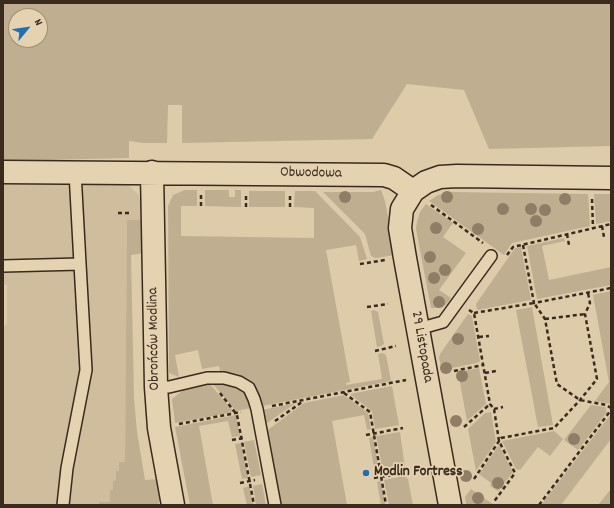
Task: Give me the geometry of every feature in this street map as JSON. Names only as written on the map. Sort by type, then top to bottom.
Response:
[{"type":"street","name":"Obwodowa","points":[[3,172],[384,175],[394,178],[419,196]]},
{"type":"street","name":"Obrońców Modlina","points":[[152,172],[156,387],[159,428],[173,505]]},
{"type":"street","points":[[419,196],[426,182],[440,177],[611,178]]},
{"type":"street","name":"29 Listopada","points":[[419,196],[402,209],[400,228],[450,505]]},
{"type":"lane","points":[[63,505],[67,468],[86,370],[75,172]]},
{"type":"lane","points":[[418,330],[444,322],[491,256]]},
{"type":"lane","points":[[3,266],[80,264]]},
{"type":"lane","points":[[156,387],[169,387],[207,378],[224,378],[239,382],[248,388],[257,409],[275,505]]},
{"type":"path","points":[[419,196],[486,245]]},
{"type":"path","points":[[592,198],[594,228]]},
{"type":"path","points":[[515,246],[611,224]]},
{"type":"path","points":[[602,226],[604,237]]},
{"type":"path","points":[[567,234],[569,244]]},
{"type":"path","points":[[523,244],[534,303],[546,319],[557,384],[580,400],[606,405],[611,409],[539,505]]},
{"type":"path","points":[[360,264],[390,259]]},
{"type":"path","points":[[474,313],[611,288]]},
{"type":"path","points":[[474,479],[501,438],[554,428],[580,400],[596,379],[585,314],[590,303],[588,292]]},
{"type":"path","points":[[367,307],[388,304]]},
{"type":"path","points":[[466,307],[474,313],[490,404],[494,408],[499,441],[515,473],[493,503]]},
{"type":"path","points":[[546,319],[585,314]]},
{"type":"path","points":[[479,337],[490,336]]},
{"type":"path","points":[[375,351],[396,346]]},
{"type":"path","points":[[454,371],[483,365]]},
{"type":"path","points":[[485,373],[496,371]]},
{"type":"path","points":[[207,378],[236,413],[254,505]]},
{"type":"path","points":[[173,425],[409,380]]},
{"type":"path","points":[[344,393],[370,412],[386,505]]},
{"type":"path","points":[[464,427],[490,404]]},
{"type":"path","points":[[494,408],[503,407]]},
{"type":"path","points":[[366,435],[403,428]]},
{"type":"path","points":[[374,478],[410,472]]},
{"type":"shaded area","points":[[3,3],[611,3],[611,146],[489,149],[464,90],[407,84],[372,139],[182,143],[182,105],[168,105],[167,143],[143,143],[129,141],[129,158],[3,161]]},
{"type":"shaded area","points":[[3,180],[115,181],[128,185],[137,193],[142,202],[144,220],[127,220],[125,462],[119,471],[116,481],[113,481],[113,490],[110,491],[110,503],[100,502],[99,505],[3,505],[3,327],[7,324],[7,285],[3,284]]},
{"type":"shaded area","points":[[185,190],[197,190],[197,206],[181,206],[181,236],[314,238],[314,208],[294,207],[295,191],[315,191],[360,237],[367,259],[359,261],[356,245],[326,250],[350,382],[346,383],[346,385],[382,379],[378,354],[383,353],[386,355],[391,381],[262,406],[257,389],[249,381],[238,375],[220,371],[219,366],[202,369],[198,350],[175,355],[179,377],[169,373],[168,206],[173,195]]},
{"type":"shaded area","points":[[205,190],[229,190],[229,197],[235,197],[235,190],[241,190],[241,207],[205,206]]},
{"type":"shaded area","points":[[381,190],[385,201],[395,255],[376,258],[371,256],[365,234],[323,192],[373,192]]},
{"type":"shaded area","points":[[249,191],[285,191],[285,207],[249,207]]},
{"type":"shaded area","points":[[451,192],[588,194],[590,226],[512,243],[504,255],[429,201],[438,195]]},
{"type":"shaded area","points":[[594,194],[611,194],[611,221],[596,224]]},
{"type":"shaded area","points":[[426,204],[453,223],[443,237],[466,253],[439,290],[451,298],[446,305],[438,308],[431,308],[416,229],[420,212]]},
{"type":"shaded area","points":[[127,220],[144,220],[145,253],[131,255],[134,398],[137,432],[145,480],[159,479],[162,493],[158,505],[99,505],[99,502],[110,502],[110,490],[113,490],[113,481],[116,480],[116,471],[119,471],[119,462],[125,462]]},
{"type":"shaded area","points":[[564,238],[565,241],[542,246],[549,280],[611,267],[611,285],[537,299],[527,246]]},
{"type":"shaded area","points":[[521,247],[531,300],[477,310],[476,304],[515,248]]},
{"type":"shaded area","points":[[611,291],[611,404],[595,401],[609,382],[593,295]]},
{"type":"shaded area","points":[[532,307],[553,425],[538,427],[516,310]]},
{"type":"shaded area","points":[[374,310],[378,312],[384,344],[377,347],[371,311]]},
{"type":"shaded area","points":[[468,314],[472,316],[480,361],[477,363],[442,370],[439,358],[440,354]]},
{"type":"shaded area","points":[[479,368],[486,404],[467,421],[458,372]]},
{"type":"shaded area","points":[[219,382],[238,387],[245,391],[249,398],[251,408],[236,411],[212,383]]},
{"type":"shaded area","points":[[209,383],[234,412],[175,423],[172,399],[186,388]]},
{"type":"shaded area","points":[[392,386],[399,425],[375,429],[372,411],[350,394]]},
{"type":"shaded area","points":[[344,395],[368,413],[371,429],[367,430],[364,415],[332,421],[347,505],[279,505],[265,432],[304,403]]},
{"type":"shaded area","points":[[296,403],[264,425],[262,410]]},
{"type":"shaded area","points":[[591,405],[605,407],[607,412],[578,450],[564,440]]},
{"type":"shaded area","points":[[491,412],[496,442],[476,471],[468,429],[485,413]]},
{"type":"shaded area","points":[[611,414],[611,439],[561,505],[541,505]]},
{"type":"shaded area","points":[[236,415],[240,436],[232,437],[228,421],[199,426],[213,505],[190,505],[175,427]]},
{"type":"shaded area","points":[[554,431],[563,439],[550,456],[538,447],[520,470],[516,469],[502,441]]},
{"type":"shaded area","points":[[400,432],[405,468],[383,472],[376,436]]},
{"type":"shaded area","points":[[373,437],[379,473],[375,474],[369,438]]},
{"type":"shaded area","points":[[254,440],[261,475],[251,477],[244,442]]},
{"type":"shaded area","points":[[241,443],[248,478],[242,479],[235,444]]},
{"type":"shaded area","points":[[499,445],[513,472],[498,491],[490,486],[491,483],[479,474]]},
{"type":"shaded area","points":[[404,476],[408,479],[413,505],[389,505],[384,480]]},
{"type":"shaded area","points":[[381,481],[385,505],[381,505],[377,482]]},
{"type":"shaded area","points":[[262,484],[266,505],[256,505],[253,486]]},
{"type":"shaded area","points":[[249,486],[253,505],[247,505],[243,488]]},
{"type":"shaded area","points":[[471,489],[494,505],[466,505],[465,497]]},
{"type":"shaded area","points":[[611,489],[611,505],[598,505]]},
{"type":"place","name":"Modlin Fortress","points":[[366,473]]}]
